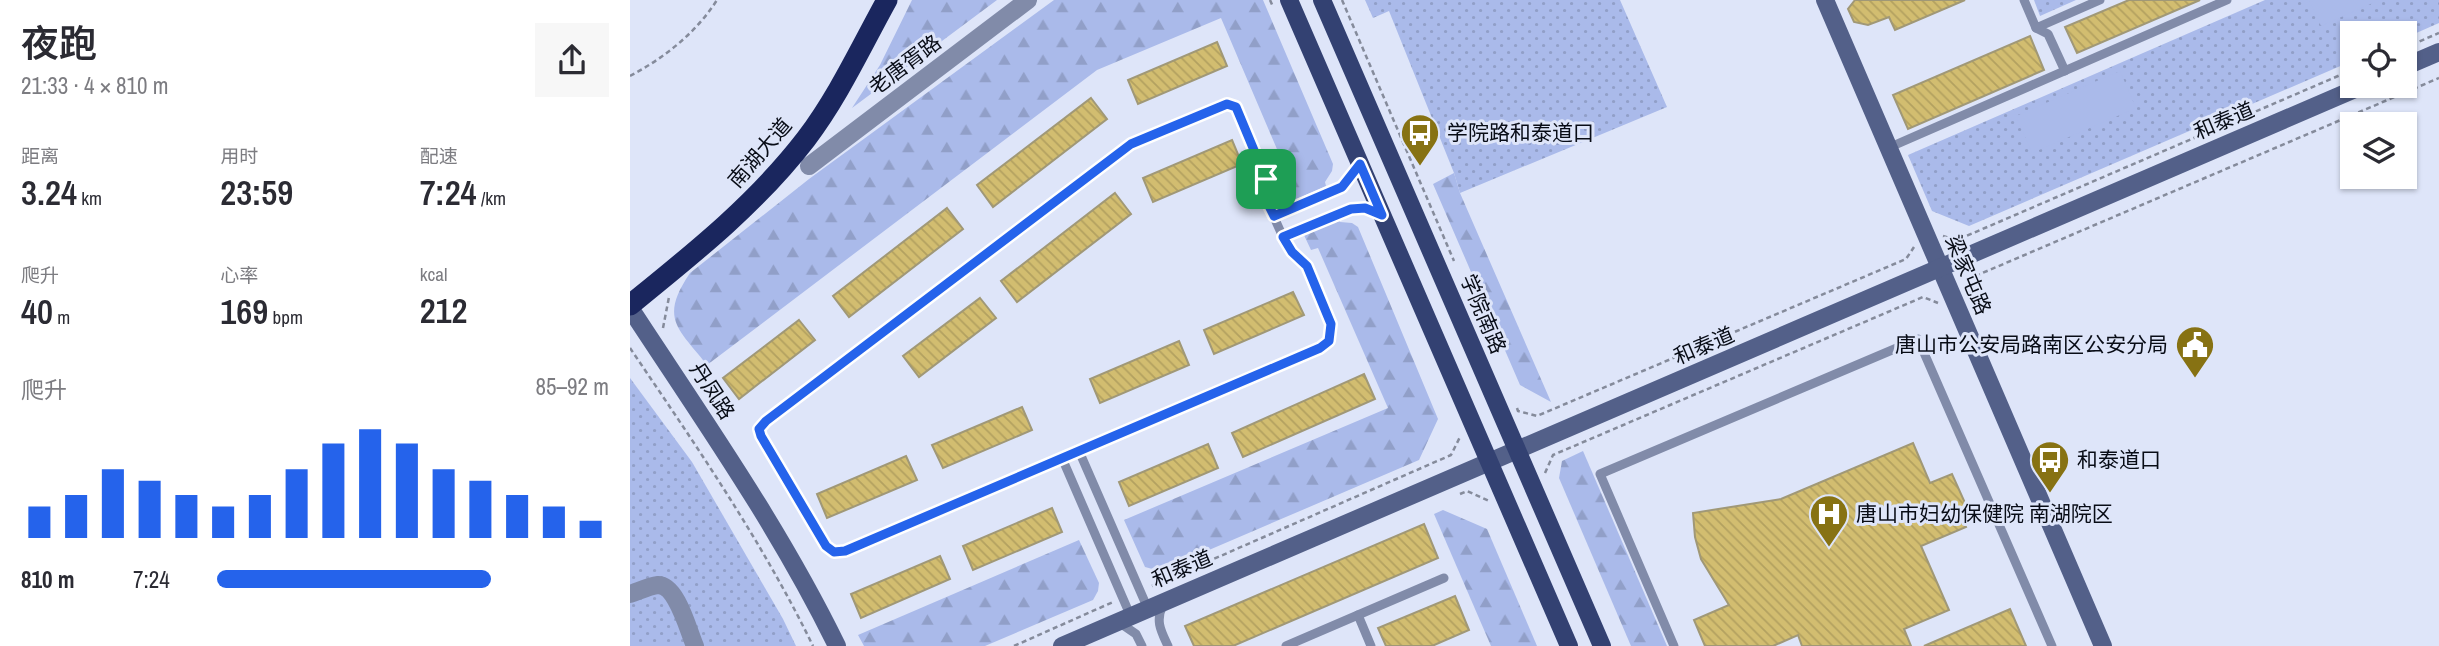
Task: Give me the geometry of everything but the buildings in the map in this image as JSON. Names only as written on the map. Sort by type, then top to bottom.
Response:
[{"type":"highway","name":"南湖大道","points":[[630,306],[724,228],[806,139],[834,98],[887,0]]},
{"type":"main road","points":[[1289,0],[1569,646]]},
{"type":"main road","name":"学院南路","points":[[1322,0],[1602,646]]},
{"type":"street","name":"老唐胥路","points":[[809,166],[1028,0]]},
{"type":"street","name":"梁家屯路","points":[[1825,0],[2103,646]]},
{"type":"street","points":[[2417,61],[2439,52]]},
{"type":"street","name":"和泰道","points":[[1062,646],[2340,96]]},
{"type":"street","name":"丹凤路","points":[[630,306],[772,528],[837,646]]},
{"type":"street","points":[[630,594],[655,585],[666,586],[673,593],[695,646]]},
{"type":"lane","points":[[2024,0],[2036,28],[2048,34],[2065,71]]},
{"type":"lane","points":[[2036,28],[2100,0]]},
{"type":"lane","points":[[1888,148],[2227,0]]},
{"type":"lane","points":[[1227,104],[1236,107],[1266,179],[1269,206],[1274,216],[1292,252],[1307,266],[1331,324],[1329,341],[1320,348],[845,551],[834,552],[826,546],[761,436],[759,429],[766,421],[1131,144],[1215,108],[1227,104]]},
{"type":"lane","points":[[1274,216],[1342,187],[1360,164]]},
{"type":"lane","points":[[1283,237],[1351,209],[1365,208],[1382,215]]},
{"type":"lane","points":[[1674,646],[1600,474],[1917,339],[2052,646]]},
{"type":"lane","points":[[1079,451],[1148,609]]},
{"type":"lane","points":[[1062,458],[1123,598],[1124,619],[1142,646]]},
{"type":"lane","points":[[1286,646],[1444,579]]},
{"type":"lane","points":[[1165,602],[1159,614],[1159,625],[1168,646]]},
{"type":"lane","points":[[1358,615],[1371,646]]},
{"type":"path","points":[[630,76],[665,54],[688,35],[717,0]]},
{"type":"path","points":[[1342,0],[1458,270]]},
{"type":"path","points":[[2417,42],[2439,33]]},
{"type":"path","points":[[1939,235],[1957,240],[2340,75]]},
{"type":"path","points":[[1967,296],[1973,276],[2439,78]]},
{"type":"path","points":[[1513,398],[1518,411],[1537,416],[1906,259],[1915,245]]},
{"type":"path","points":[[670,338],[663,327],[671,290]]},
{"type":"path","points":[[630,348],[722,487],[813,646]]},
{"type":"path","points":[[1140,591],[1451,455],[1460,438]]},
{"type":"path","points":[[1454,496],[1466,491],[1489,500]]},
{"type":"path","points":[[1014,646],[1123,598]]},
{"type":"green space","points":[[912,0],[997,0],[852,108],[880,65]]},
{"type":"green space","points":[[1054,0],[1263,0],[1333,164],[1325,182],[1326,186],[1290,202],[1283,186],[1291,182],[1221,18],[1097,70],[707,365],[681,332],[674,313],[681,289],[690,273],[809,179]]},
{"type":"green space","points":[[1365,0],[1620,0],[1667,107],[1460,193],[1389,11],[1373,18]]},
{"type":"green space","points":[[2034,0],[2076,0],[2040,16]]},
{"type":"green space","points":[[2265,0],[2439,0],[2439,23],[2417,33],[2417,21],[2340,21],[2340,66],[1969,226],[1932,211],[1908,155]]},
{"type":"green space","points":[[2309,0],[2374,0],[2375,2],[2321,26]]},
{"type":"green space","points":[[2120,71],[2136,108],[2032,153],[2016,116]]},
{"type":"green space","points":[[1454,173],[1460,193],[1551,402],[1520,385],[1433,184]]},
{"type":"green space","points":[[1338,219],[1358,227],[1438,419],[1419,460],[1160,571],[1145,567],[1124,520],[1388,408],[1318,248],[1311,250],[1303,233]]},
{"type":"green space","points":[[630,378],[692,462],[796,646],[630,646]]},
{"type":"green space","points":[[1583,451],[1667,646],[1631,646],[1559,478],[1562,461]]},
{"type":"green space","points":[[1443,510],[1487,529],[1537,646],[1491,646],[1434,514]]},
{"type":"green space","points":[[1079,540],[1099,583],[1093,600],[985,646],[864,646],[858,635]]},
{"type":"place","name":"学院路和泰道口","points":[[1420,167]]},
{"type":"place","name":"唐山市公安局路南区公安分局","points":[[2195,379]]},
{"type":"place","name":"和泰道口","points":[[2050,494]]},
{"type":"place","name":"唐山市妇幼保健院 南湖院区","points":[[1829,548]]},
{"type":"route","points":[[1227,104],[1236,107],[1266,179],[1269,206],[1274,216],[1342,187],[1360,164],[1382,215],[1365,208],[1351,209],[1283,237],[1292,252],[1307,266],[1331,324],[1329,341],[1320,348],[845,551],[834,552],[826,546],[761,436],[759,429],[766,421],[1131,144],[1227,104]]}]
